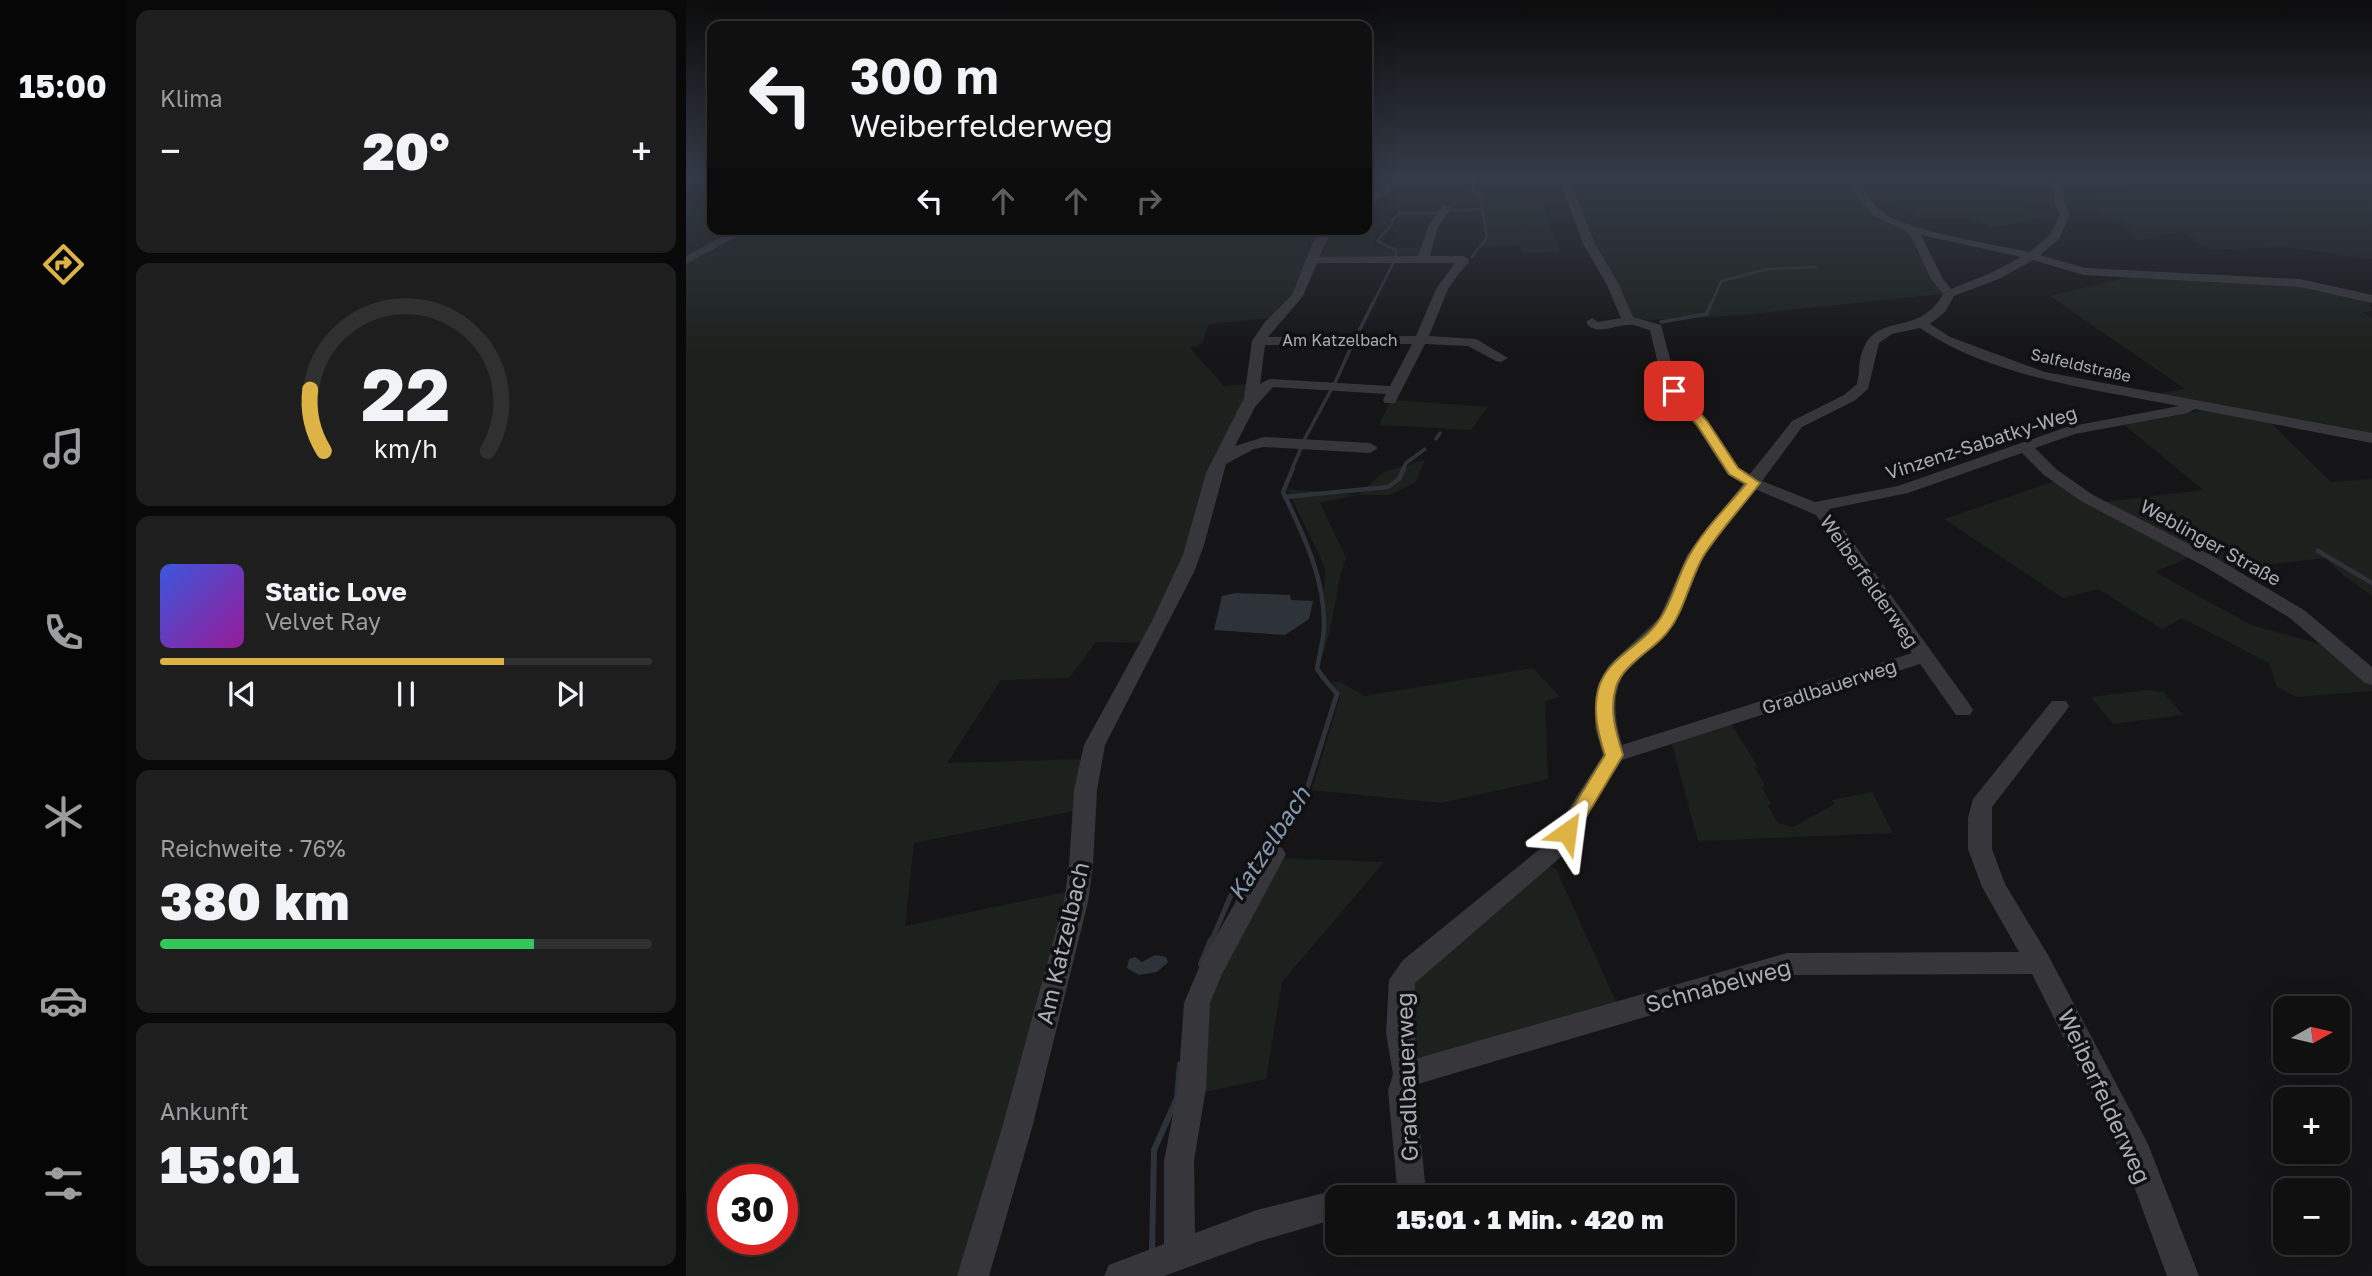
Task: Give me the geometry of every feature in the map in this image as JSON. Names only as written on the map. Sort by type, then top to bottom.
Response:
[{"type":"street","points":[[686,261],[735,235]]},
{"type":"street","name":"Am Katzelbach","points":[[973,1276],[1017,1128],[1081,880],[1087,778],[1092,752],[1193,554],[1219,461],[1249,405],[1262,334],[1297,295],[1324,235]]},
{"type":"street","points":[[1423,259],[1430,235]]},
{"type":"street","name":"Weiberfelderweg","points":[[1585,235],[1632,321],[1656,328],[1662,364],[1674,391],[1703,424],[1733,471],[1754,483],[1822,511],[1963,710]]},
{"type":"street","points":[[1916,235],[1920,239],[1931,268],[1949,293]]},
{"type":"street","points":[[1935,235],[2032,256],[2084,271],[2300,283],[2372,299]]},
{"type":"street","points":[[1614,755],[1606,728],[1605,701],[1608,684],[1616,670],[1668,620],[1696,555],[1754,483],[1791,431],[1805,416],[1859,390],[1866,380],[1867,359],[1874,340],[1889,330],[1922,324],[1941,309],[1949,293],[1997,275],[2032,256],[2057,235]]},
{"type":"street","name":"Am Katzelbach","points":[[1249,405],[1255,402],[1269,383],[1391,396],[1403,378],[1442,289],[1463,259],[1314,260]]},
{"type":"street","points":[[1592,322],[1594,326],[1632,321]]},
{"type":"street","name":"Salfeldstraße","points":[[1922,324],[1945,340],[2029,373],[2372,438]]},
{"type":"street","name":"Am Katzelbach","points":[[1259,341],[1471,342],[1500,358]]},
{"type":"street","name":"Vinzenz-Sabatky-Weg","points":[[1816,508],[1902,490],[1973,463],[2084,427],[2200,406]]},
{"type":"street","points":[[1219,461],[1258,442],[1348,453],[1370,448]]},
{"type":"street","name":"Weblinger Straße","points":[[2026,447],[2050,472],[2087,498],[2208,561],[2297,614],[2372,678]]},
{"type":"street","name":"Gradlbauerweg","points":[[1410,1185],[1402,1091],[1407,1074],[1400,1033],[1402,980],[1412,968],[1554,850],[1614,755],[1923,656]]},
{"type":"street","name":"Weiberfelderweg","points":[[2059,706],[1981,805],[1980,849],[1994,887],[2039,963],[2137,1154],[2183,1276]]},
{"type":"street","points":[[1180,1252],[1179,1161],[1192,1088],[1197,1003],[1210,971],[1274,854]]},
{"type":"street","name":"Schnabelweg","points":[[1407,1074],[1787,964],[2039,963]]},
{"type":"street","points":[[1120,1276],[1257,1226],[1324,1208]]},
{"type":"shaded area","points":[[686,235],[1321,235],[1291,299],[1271,318],[1209,324],[1202,344],[1190,348],[1224,386],[1249,384],[1245,403],[1199,522],[1142,643],[1096,642],[1069,678],[1001,680],[947,763],[1083,759],[1078,810],[914,843],[905,926],[1070,891],[960,1276],[686,1276]]},
{"type":"shaded area","points":[[1329,235],[1376,235],[1372,247],[1423,248],[1421,256],[1317,258]]},
{"type":"shaded area","points":[[1488,235],[1554,235],[1560,252],[1522,253],[1520,245],[1481,248],[1489,238]]},
{"type":"shaded area","points":[[1589,235],[1913,235],[1942,294],[1741,315],[1653,320],[1630,318]]},
{"type":"shaded area","points":[[2133,235],[2166,235],[2138,241]]},
{"type":"shaded area","points":[[2187,235],[2372,235],[2372,259],[2285,247],[2210,250]]},
{"type":"shaded area","points":[[2133,276],[2303,285],[2369,302],[2372,311],[2362,312],[2372,318],[2372,437],[2145,395],[2185,389],[2050,296]]},
{"type":"shaded area","points":[[1396,400],[1488,407],[1471,430],[1379,425],[1389,404]]},
{"type":"shaded area","points":[[2204,410],[2268,420],[2331,482],[2372,479],[2372,596],[2325,558],[2231,569],[2105,502],[2203,490],[2123,424]]},
{"type":"shaded area","points":[[1425,460],[1415,483],[1389,495],[1358,495],[1384,472]]},
{"type":"shaded area","points":[[2055,481],[2190,557],[2155,572],[2251,625],[2330,647],[2372,684],[2372,691],[2297,697],[2277,687],[2269,663],[2182,618],[2162,629],[2098,589],[2063,598],[1944,519]]},
{"type":"shaded area","points":[[1287,489],[1358,495],[1320,503],[1346,558],[1322,656],[1325,567]]},
{"type":"shaded area","points":[[1236,593],[1290,595],[1291,600],[1313,601],[1309,619],[1285,635],[1214,630],[1222,596]]},
{"type":"shaded area","points":[[1533,668],[1560,697],[1545,701],[1548,779],[1441,803],[1312,790],[1340,696],[1331,682],[1341,682],[1364,696]]},
{"type":"shaded area","points":[[2147,690],[2163,692],[2183,715],[2113,724],[2091,697]]},
{"type":"shaded area","points":[[1731,724],[1758,767],[1755,768],[1765,785],[1762,788],[1771,804],[1768,806],[1778,823],[1793,827],[1835,804],[1832,800],[1872,792],[1893,833],[1698,841],[1672,744]]},
{"type":"shaded area","points":[[1279,858],[1384,862],[1282,982],[1266,1079],[1200,1093],[1204,1008]]},
{"type":"shaded area","points":[[1546,865],[1556,869],[1617,1004],[1419,1058],[1412,1052],[1406,998],[1426,964]]},
{"type":"shaded area","points":[[1155,955],[1166,957],[1168,962],[1157,972],[1139,975],[1127,968],[1129,959],[1135,957],[1142,962]]},
{"type":"waterway","name":"Katzelbach","points":[[1383,235],[1377,241],[1396,250],[1396,258]]},
{"type":"waterway","name":"Katzelbach","points":[[1472,257],[1487,235]]},
{"type":"waterway","name":"Katzelbach","points":[[1372,305],[1395,260]]},
{"type":"waterway","name":"Katzelbach","points":[[1459,272],[1468,262]]},
{"type":"waterway","points":[[1711,305],[1721,281],[1768,269],[1816,267]]},
{"type":"waterway","points":[[1661,322],[1707,314],[1711,303]]},
{"type":"waterway","name":"Katzelbach","points":[[1355,339],[1372,305]]},
{"type":"waterway","name":"Katzelbach","points":[[1334,385],[1353,343]]},
{"type":"waterway","name":"Katzelbach","points":[[1303,442],[1332,388]]},
{"type":"waterway","points":[[1436,439],[1440,433]]},
{"type":"waterway","name":"Katzelbach","points":[[1292,469],[1302,446]]},
{"type":"waterway","points":[[1403,469],[1406,463],[1425,449]]},
{"type":"waterway","name":"Katzelbach","points":[[1285,497],[1283,492],[1293,468]]},
{"type":"waterway","points":[[1285,497],[1388,487],[1399,479],[1404,468]]},
{"type":"waterway","name":"Katzelbach","points":[[1285,497],[1311,557],[1321,591],[1324,631],[1317,669],[1324,678]]},
{"type":"waterway","points":[[2318,551],[2372,583]]},
{"type":"waterway","name":"Katzelbach","points":[[1211,942],[1234,888],[1307,789],[1337,694],[1322,676]]},
{"type":"waterway","name":"Katzelbach","points":[[1201,964],[1211,940]]},
{"type":"waterway","name":"Katzelbach","points":[[1152,1250],[1154,1150],[1177,1098],[1180,1064]]},
{"type":"route","points":[[1567,832],[1614,755],[1606,728],[1605,701],[1608,684],[1616,670],[1668,620],[1696,555],[1754,483],[1733,471],[1703,424],[1674,391]]}]
